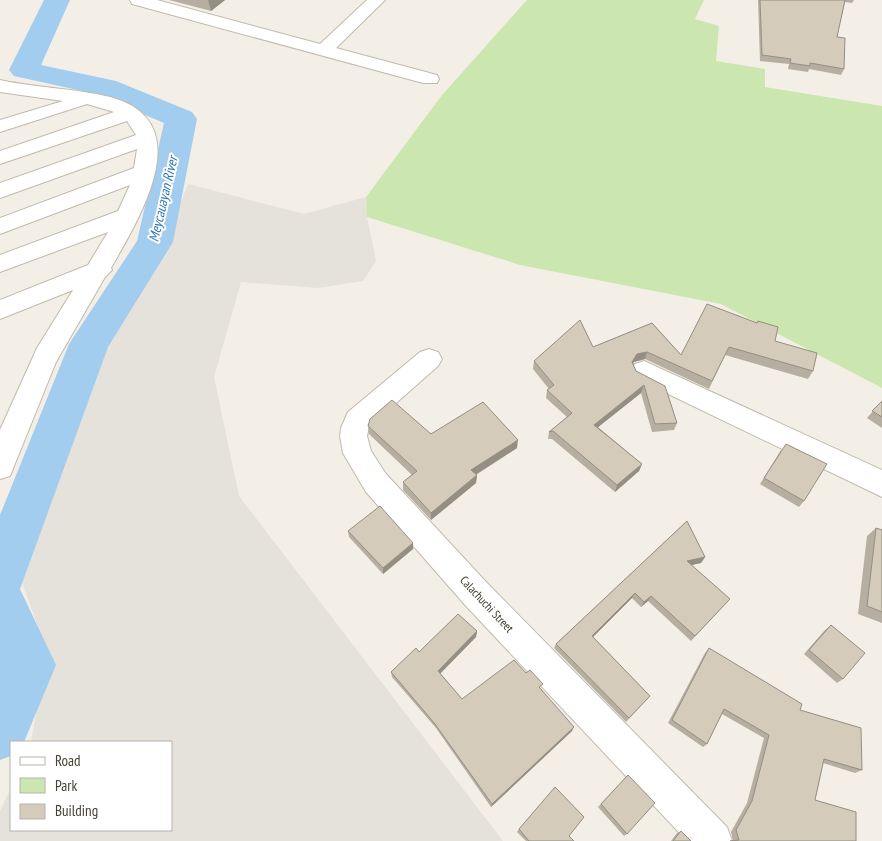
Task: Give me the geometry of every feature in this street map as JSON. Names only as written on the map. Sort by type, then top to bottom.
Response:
[{"type":"street","points":[[138,0],[430,79]]},
{"type":"street","points":[[323,51],[377,0]]},
{"type":"street","points":[[0,86],[24,92],[90,99],[131,113],[142,124],[148,138],[144,172],[126,216],[100,270],[50,348],[33,382],[0,467]]},
{"type":"street","points":[[0,100],[24,92]]},
{"type":"street","points":[[0,126],[90,99]]},
{"type":"street","points":[[0,158],[131,113]]},
{"type":"street","points":[[0,191],[148,138]]},
{"type":"street","points":[[0,226],[144,172]]},
{"type":"street","points":[[0,264],[126,216]]},
{"type":"street","points":[[0,309],[100,270]]},
{"type":"street","name":"Calachuchi Street","points":[[429,359],[364,414],[354,426],[352,440],[366,469],[477,595],[714,841]]},
{"type":"street","points":[[644,371],[882,484]]},
{"type":"shaded area","points":[[188,184],[304,214],[366,197],[367,217],[376,261],[363,281],[318,288],[241,282],[214,377],[239,496],[503,841],[0,841],[0,811],[10,790],[10,831],[172,831],[172,741],[31,741],[47,652],[19,574],[96,362],[155,269]]},
{"type":"green space","points":[[527,0],[704,0],[695,19],[719,26],[716,61],[765,69],[765,87],[882,106],[882,388],[721,304],[520,265],[367,217],[366,197],[442,95]]},
{"type":"building","points":[[760,0],[845,0],[837,37],[845,38],[844,69],[810,63],[810,66],[790,63],[791,59],[762,55]]},
{"type":"building","points":[[707,304],[757,323],[758,321],[778,327],[775,341],[817,353],[813,371],[729,347],[712,381],[647,352],[637,354],[632,362],[636,371],[665,386],[677,423],[655,424],[644,385],[594,425],[642,464],[617,485],[553,431],[549,432],[572,413],[547,390],[554,385],[534,361],[580,320],[593,347],[652,323],[681,355]]},
{"type":"building","points":[[392,400],[431,434],[483,402],[518,440],[471,470],[477,475],[431,513],[403,482],[417,471],[368,426],[370,419]]},
{"type":"building","points":[[882,401],[882,417],[872,411]]},
{"type":"building","points":[[786,444],[827,464],[804,501],[764,478]]},
{"type":"building","points":[[380,506],[413,543],[383,568],[348,531]]},
{"type":"building","points":[[687,521],[705,557],[687,561],[730,599],[695,636],[651,596],[644,602],[635,593],[592,636],[650,696],[629,718],[556,644]]},
{"type":"building","points":[[876,528],[882,530],[882,612],[867,606]]},
{"type":"building","points":[[458,614],[477,631],[438,671],[462,699],[514,660],[526,673],[530,670],[543,684],[539,687],[574,727],[492,804],[435,724],[391,672],[416,648],[419,652]]},
{"type":"building","points":[[831,625],[865,653],[843,679],[809,650]]},
{"type":"building","points":[[709,648],[802,704],[800,710],[861,728],[862,770],[824,759],[815,800],[856,812],[856,841],[730,841],[739,840],[736,830],[752,801],[769,735],[724,709],[707,744],[672,720]]},
{"type":"building","points":[[628,775],[655,803],[627,834],[601,804]]},
{"type":"building","points":[[555,787],[584,817],[569,836],[574,841],[529,841],[519,829]]},
{"type":"building","points":[[681,831],[691,841],[673,841]]},
{"type":"waterway","name":"Meycauayan River","points":[[0,577],[89,344],[155,242],[181,119],[105,87],[24,70],[57,0]]},
{"type":"waterway","name":"Meycauayan River","points":[[0,603],[29,665],[0,732]]}]
